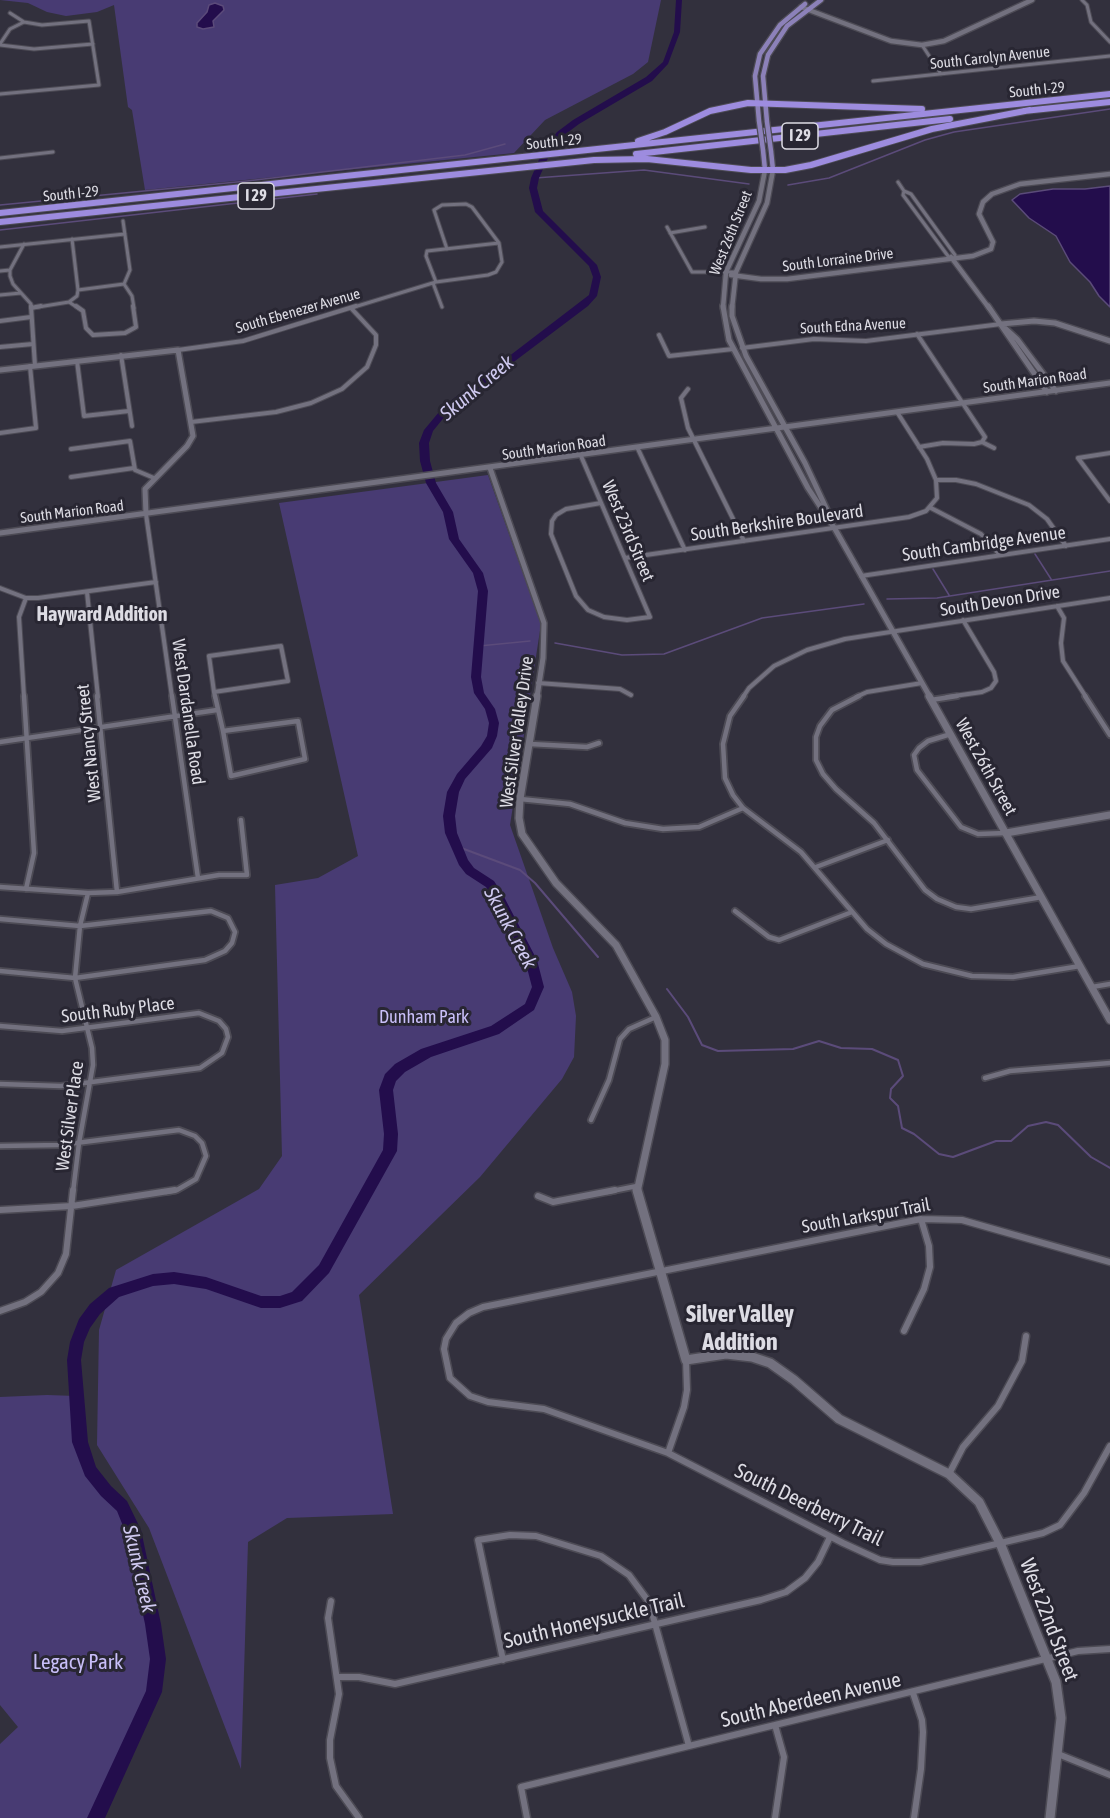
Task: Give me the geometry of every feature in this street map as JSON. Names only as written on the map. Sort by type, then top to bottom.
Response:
[{"type":"highway","name":"South I-29","points":[[0,212],[1110,94]]},
{"type":"highway","points":[[572,152],[639,141],[710,111],[757,102],[900,109],[1009,105]]},
{"type":"highway","name":"South I-29","points":[[0,224],[1110,102]]},
{"type":"highway","points":[[568,162],[647,159],[773,170],[812,165],[932,129],[1030,110]]},
{"type":"main road","points":[[804,8],[811,0]]},
{"type":"main road","points":[[804,8],[820,0]]},
{"type":"main road","name":"West 26th Street","points":[[773,170],[763,76],[768,55],[781,33],[804,8]]},
{"type":"main road","name":"West 26th Street","points":[[765,170],[755,75],[763,49],[780,25],[804,8]]},
{"type":"street","points":[[804,8],[891,41],[922,45],[944,41],[1032,0]]},
{"type":"street","points":[[1082,0],[1087,5],[1091,23],[1110,42]]},
{"type":"street","points":[[0,94],[99,85],[89,21],[46,26],[24,22],[10,13]]},
{"type":"street","points":[[24,22],[10,29],[0,45],[34,49],[93,44]]},
{"type":"street","points":[[922,45],[940,74]]},
{"type":"street","name":"South Carolyn Avenue","points":[[873,81],[1110,56]]},
{"type":"street","points":[[0,158],[53,153]]},
{"type":"street","name":"West 26th Street","points":[[765,170],[759,201],[726,272],[723,310],[733,349],[808,488],[835,529],[893,631],[1110,1020]]},
{"type":"street","name":"West 26th Street","points":[[773,170],[767,203],[735,274],[732,316],[742,348],[814,480],[835,529]]},
{"type":"street","name":"South Lorraine Drive","points":[[726,272],[788,275],[987,252],[991,249],[993,242],[979,214],[983,202],[995,192],[1020,184],[1110,174]]},
{"type":"street","points":[[898,182],[904,191],[903,195],[952,256]]},
{"type":"street","points":[[904,191],[911,194],[1047,392]]},
{"type":"street","points":[[447,249],[434,210],[442,205],[466,204],[472,207],[499,243]]},
{"type":"street","points":[[123,221],[130,270],[124,284]]},
{"type":"street","points":[[667,227],[692,272],[726,272]]},
{"type":"street","points":[[670,233],[705,227]]},
{"type":"street","points":[[0,247],[125,234]]},
{"type":"street","points":[[31,308],[69,302],[78,294],[72,239]]},
{"type":"street","points":[[442,307],[426,253],[499,243]]},
{"type":"street","name":"South Ebenezer Avenue","points":[[0,370],[243,341],[435,283],[483,277],[496,272],[502,258],[499,243]]},
{"type":"street","points":[[0,433],[36,428],[31,308],[10,279],[10,270],[24,244]]},
{"type":"street","points":[[0,271],[10,270]]},
{"type":"street","points":[[78,290],[124,284]]},
{"type":"street","points":[[69,302],[83,311],[86,328],[93,335],[116,334],[134,328],[136,323],[134,302],[124,284]]},
{"type":"street","points":[[0,295],[21,293]]},
{"type":"street","points":[[191,422],[276,412],[311,403],[342,388],[367,367],[376,345],[376,335],[351,308]]},
{"type":"street","points":[[723,310],[734,343],[742,348]]},
{"type":"street","points":[[0,321],[31,317]]},
{"type":"street","points":[[1001,324],[1034,321],[1055,323],[1110,341]]},
{"type":"street","points":[[1001,324],[1017,339],[1056,391]]},
{"type":"street","name":"South Edna Avenue","points":[[742,348],[814,339],[860,341],[1001,324]]},
{"type":"street","points":[[917,334],[983,433],[985,438],[982,442]]},
{"type":"street","points":[[659,335],[669,356],[733,349],[738,352],[764,389]]},
{"type":"street","points":[[0,347],[33,344]]},
{"type":"street","points":[[146,514],[144,492],[154,478],[192,439],[178,350]]},
{"type":"street","points":[[121,355],[132,426]]},
{"type":"street","points":[[77,361],[84,416],[129,411]]},
{"type":"street","name":"South Marion Road","points":[[0,533],[638,449],[1110,383]]},
{"type":"street","points":[[688,389],[681,398],[688,428],[744,541]]},
{"type":"street","points":[[897,412],[936,480],[937,498],[931,507],[981,534],[1000,555]]},
{"type":"street","points":[[71,449],[130,441],[136,472],[154,478]]},
{"type":"street","points":[[919,447],[943,443],[968,445],[982,442],[994,448]]},
{"type":"street","points":[[638,449],[685,550]]},
{"type":"street","points":[[1110,453],[1078,458],[1110,501]]},
{"type":"street","name":"West 23rd Street","points":[[581,456],[651,617],[627,620],[604,617],[588,610],[576,596],[551,534],[552,521],[556,515],[566,509],[601,503]]},
{"type":"street","points":[[71,477],[134,468]]},
{"type":"street","name":"West Silver Valley Drive","points":[[490,468],[544,623],[545,636],[520,799],[521,827],[529,847],[556,883],[612,940],[656,1017],[665,1040],[666,1058],[638,1186],[639,1206],[686,1360],[687,1390],[684,1407],[668,1453]]},
{"type":"street","points":[[936,480],[956,480],[976,484],[1029,505],[1047,519],[1066,546]]},
{"type":"street","name":"South Berkshire Boulevard","points":[[625,558],[909,517],[931,507]]},
{"type":"street","name":"West Dardanella Road","points":[[146,514],[198,878]]},
{"type":"street","name":"South Cambridge Avenue","points":[[861,576],[1110,539]]},
{"type":"street","points":[[0,588],[26,598],[156,582]]},
{"type":"street","name":"West Nancy Street","points":[[87,592],[117,892]]},
{"type":"street","points":[[26,598],[19,617],[34,853],[26,889]]},
{"type":"street","name":"South Devon Drive","points":[[743,808],[725,778],[723,744],[730,716],[749,688],[774,666],[807,650],[833,641],[1110,598]]},
{"type":"street","points":[[1057,606],[1064,618],[1061,643],[1063,661],[1110,735]]},
{"type":"street","points":[[931,700],[982,692],[991,688],[996,681],[994,672],[963,620]]},
{"type":"street","points":[[214,692],[288,681],[281,646],[209,656],[214,692],[217,710],[231,776],[305,759],[297,721],[223,731]]},
{"type":"street","points":[[538,683],[620,688],[632,694]]},
{"type":"street","points":[[922,683],[867,692],[843,703],[828,714],[816,737],[816,760],[823,774],[836,789],[874,823],[925,890],[937,899],[950,905],[971,909],[1042,897]]},
{"type":"street","points":[[0,742],[217,710]]},
{"type":"street","points":[[951,734],[928,741],[914,755],[917,770],[961,827],[978,834],[1006,832],[1110,814]]},
{"type":"street","points":[[530,744],[587,747],[599,743]]},
{"type":"street","points":[[520,799],[570,804],[625,823],[663,829],[699,827],[743,808],[783,837],[816,867],[873,935],[923,964],[972,976],[1013,977],[1080,966]]},
{"type":"street","points":[[0,887],[87,893],[117,892],[198,878],[232,874],[247,875],[241,820]]},
{"type":"street","points":[[816,867],[888,840]]},
{"type":"street","name":"West Silver Place","points":[[0,1311],[33,1298],[58,1273],[66,1254],[79,1143],[93,1056],[75,978],[80,926],[87,893]]},
{"type":"street","points":[[0,919],[80,926],[211,911],[228,918],[235,932],[229,948],[219,956],[210,959],[75,978],[0,971]]},
{"type":"street","points":[[735,912],[747,918],[769,937],[779,940],[852,912]]},
{"type":"street","points":[[1092,987],[1110,984]]},
{"type":"street","name":"South Ruby Place","points":[[0,1026],[49,1031],[199,1013],[219,1021],[226,1029],[228,1037],[222,1053],[200,1068],[90,1083]]},
{"type":"street","points":[[591,1120],[609,1080],[620,1039],[636,1024],[656,1017]]},
{"type":"street","points":[[985,1078],[1010,1071],[1110,1063]]},
{"type":"street","points":[[0,1085],[45,1087],[90,1083]]},
{"type":"street","points":[[0,1146],[79,1143],[179,1130],[195,1136],[202,1143],[206,1156],[204,1166],[196,1179],[177,1190],[72,1206],[0,1210]]},
{"type":"street","points":[[538,1196],[553,1202],[638,1186]]},
{"type":"street","points":[[904,1331],[924,1289],[930,1267],[929,1246],[921,1219]]},
{"type":"street","name":"South Larkspur Trail","points":[[668,1453],[544,1409],[488,1402],[470,1396],[450,1378],[444,1359],[444,1349],[451,1331],[463,1318],[483,1307],[921,1219],[962,1220],[1110,1262]]},
{"type":"street","points":[[949,1474],[963,1447],[998,1406],[1022,1361],[1026,1336]]},
{"type":"street","name":"West 22nd Street","points":[[686,1360],[726,1354],[752,1357],[770,1363],[794,1380],[839,1419],[949,1474],[979,1502],[1000,1543],[1048,1660],[1060,1705],[1058,1754],[1050,1818]]},
{"type":"street","name":"South Deerberry Trail","points":[[668,1453],[830,1537],[880,1560],[904,1563],[920,1562],[1043,1533],[1060,1525],[1084,1493],[1110,1446]]},
{"type":"street","points":[[503,1659],[478,1540],[510,1535],[536,1536],[601,1556],[618,1566],[634,1580],[649,1602],[689,1746]]},
{"type":"street","name":"South Honeysuckle Trail","points":[[338,1677],[359,1677],[395,1684],[761,1600],[786,1592],[805,1578],[818,1562],[830,1537]]},
{"type":"street","points":[[331,1601],[328,1618],[339,1694],[330,1740],[330,1758],[336,1786],[358,1818]]},
{"type":"street","name":"South Aberdeen Avenue","points":[[527,1818],[521,1787],[1078,1651],[1110,1649]]},
{"type":"street","points":[[913,1693],[922,1720],[923,1732],[921,1769],[914,1818]]},
{"type":"street","points":[[775,1725],[784,1757],[775,1818]]},
{"type":"street","points":[[1058,1754],[1110,1775]]},
{"type":"green space","points":[[0,0],[661,0],[648,62],[633,74],[545,120],[514,153],[145,190],[132,110],[128,107],[114,5],[97,12],[66,16],[47,12],[28,3]]},
{"type":"green space","name":"Dunham Park","points":[[488,475],[541,624],[510,825],[553,948],[572,992],[576,1016],[574,1057],[562,1079],[480,1177],[359,1295],[393,1514],[287,1518],[248,1542],[241,1769],[149,1528],[97,1445],[99,1330],[116,1270],[259,1189],[282,1156],[275,885],[318,878],[358,856],[279,503]]},
{"type":"green space","name":"Legacy Park","points":[[76,1396],[80,1442],[90,1471],[122,1506],[133,1530],[158,1659],[154,1692],[96,1818],[0,1818],[0,1744],[18,1727],[0,1705],[0,1397]]},
{"type":"shaded area","points":[[215,3],[223,6],[224,10],[213,21],[214,27],[203,29],[197,27],[197,23],[207,12],[209,5]]},
{"type":"shaded area","points":[[1110,186],[1110,307],[1070,262],[1056,236],[1029,218],[1012,200],[1020,194],[1053,189]]},
{"type":"waterway","name":"Skunk Creek","points":[[96,1818],[154,1692],[158,1659],[133,1530],[122,1506],[90,1471],[80,1442],[74,1360],[77,1342],[84,1324],[95,1309],[114,1292],[153,1280],[174,1278],[206,1283],[261,1302],[280,1302],[297,1297],[324,1269],[390,1151],[391,1134],[386,1090],[390,1078],[400,1068],[426,1053],[495,1030],[530,1007],[538,987],[531,960],[499,898],[490,884],[470,871],[463,862],[451,833],[449,816],[453,792],[461,777],[486,748],[492,736],[494,723],[490,709],[479,693],[476,677],[483,591],[478,573],[454,539],[448,512],[431,483],[425,461],[424,443],[429,430],[447,408],[593,296],[597,277],[593,265],[539,212],[533,188],[535,178],[548,148],[560,134],[649,79],[666,63],[677,32],[679,0]]},
{"type":"waterway","points":[[788,185],[829,178],[925,140],[954,132],[1110,109]]},
{"type":"waterway","points":[[0,205],[247,181],[465,155],[505,144]]},
{"type":"waterway","points":[[539,145],[550,145]]},
{"type":"waterway","points":[[535,178],[644,170],[749,184]]},
{"type":"waterway","points":[[0,230],[317,194]]},
{"type":"waterway","points":[[1035,554],[1051,579]]},
{"type":"waterway","points":[[933,569],[949,595]]},
{"type":"waterway","points":[[887,599],[937,598],[1110,571]]},
{"type":"waterway","points":[[555,643],[622,655],[664,654],[762,618],[864,604]]},
{"type":"waterway","points":[[479,646],[530,641]]},
{"type":"waterway","points":[[456,846],[520,870],[535,883],[598,957]]},
{"type":"waterway","points":[[667,989],[688,1017],[702,1045],[718,1051],[793,1049],[819,1041],[841,1048],[872,1049],[898,1060],[903,1076],[891,1089],[890,1098],[898,1106],[902,1128],[914,1134],[939,1154],[953,1157],[996,1141],[1011,1141],[1028,1126],[1046,1122],[1058,1125],[1091,1157],[1110,1168]]},
{"type":"district","name":"Hayward Addition","points":[[102,615]]},
{"type":"district","name":"Silver Valley Addition","points":[[740,1328]]}]
